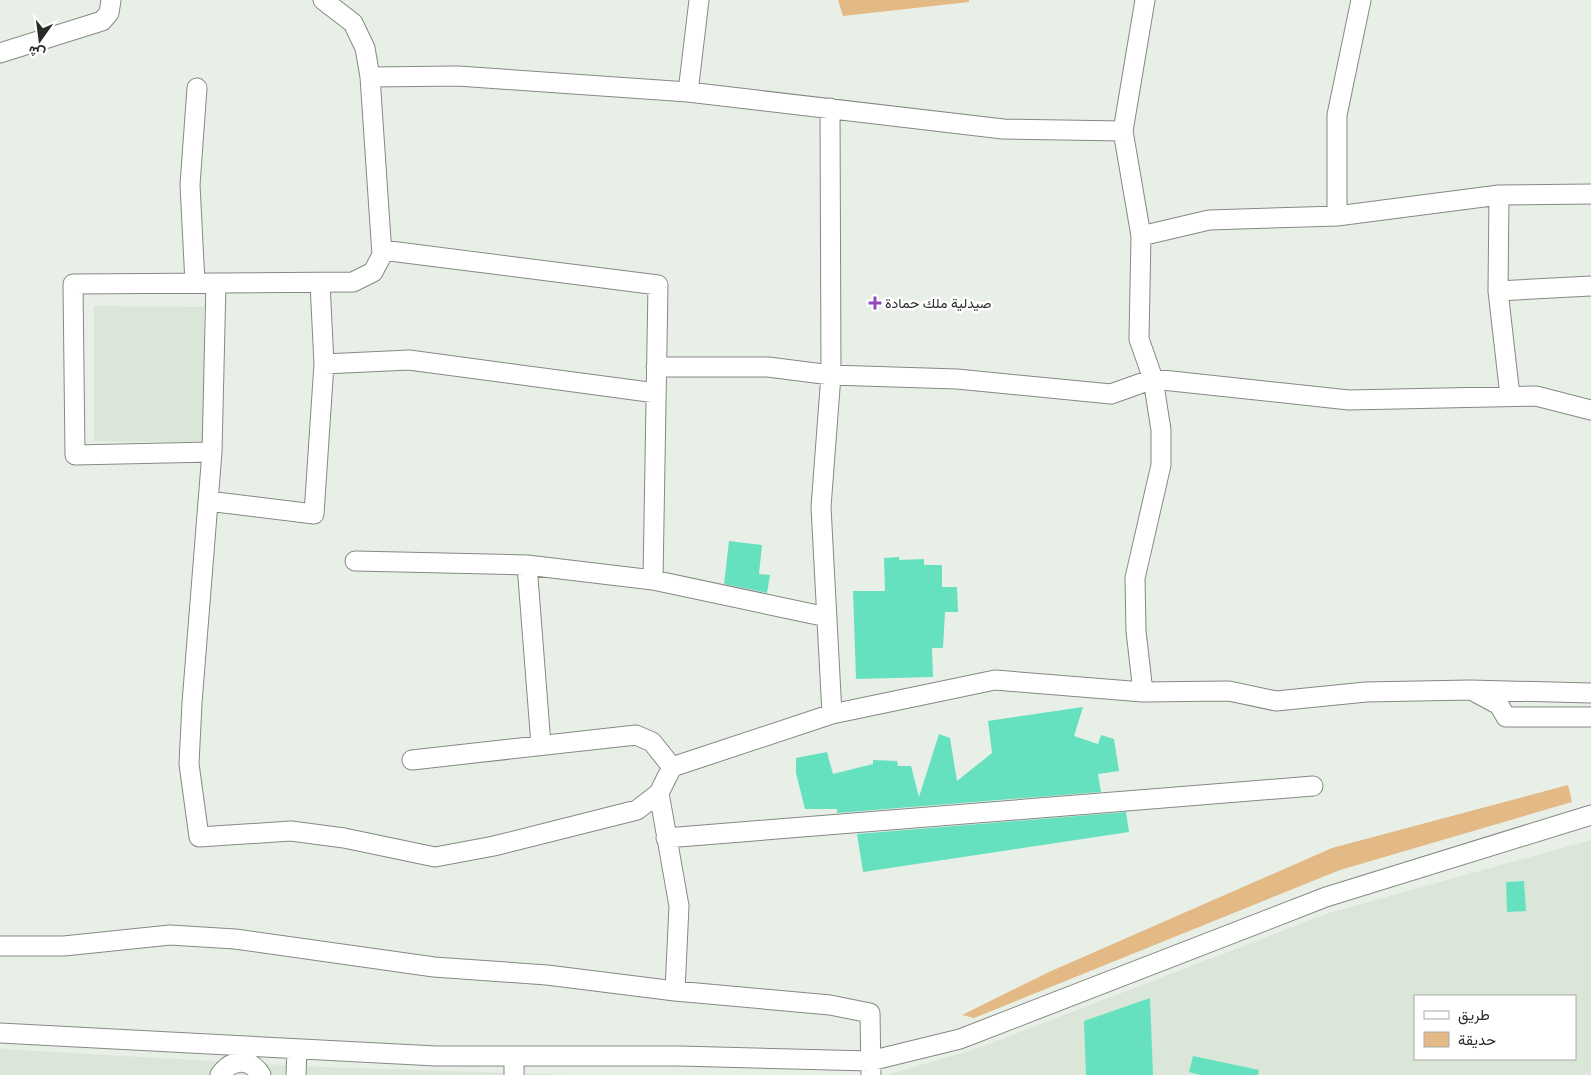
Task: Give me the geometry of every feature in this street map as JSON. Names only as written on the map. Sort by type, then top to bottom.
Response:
[{"type":"street","points":[[0,53],[102,20],[109,13],[111,0]]},
{"type":"street","points":[[212,452],[75,455],[72,284],[353,282],[373,272],[382,255],[382,250],[370,77],[365,48],[353,23],[323,0]]},
{"type":"street","points":[[688,92],[699,0]]},
{"type":"street","points":[[1143,692],[1136,631],[1135,578],[1161,465],[1161,430],[1153,379],[1139,339],[1141,236],[1123,131],[1145,0]]},
{"type":"street","points":[[1337,216],[1336,115],[1361,0]]},
{"type":"street","points":[[370,77],[458,76],[688,92],[1003,129],[1123,131]]},
{"type":"street","points":[[195,283],[190,185],[197,88]]},
{"type":"street","points":[[830,108],[831,375],[821,507],[832,714]]},
{"type":"street","points":[[1141,236],[1210,220],[1337,216],[1499,195],[1591,194]]},
{"type":"street","points":[[1499,195],[1498,291],[1510,396]]},
{"type":"street","points":[[382,250],[658,285],[653,580]]},
{"type":"street","points":[[216,283],[212,452],[189,764],[199,837],[291,830],[344,838],[435,857],[494,846],[637,810],[659,793],[672,767],[832,714],[995,680],[1143,692],[1229,692],[1276,701],[1366,692],[1470,690],[1591,693]]},
{"type":"street","points":[[208,501],[314,514],[324,364],[320,283]]},
{"type":"street","points":[[1498,291],[1591,286]]},
{"type":"street","points":[[324,364],[409,360],[656,393]]},
{"type":"street","points":[[656,368],[768,367],[831,375],[957,379],[1111,394],[1153,379],[1349,400],[1536,396],[1591,410]]},
{"type":"street","points":[[355,561],[526,566],[653,580],[827,616]]},
{"type":"street","points":[[526,566],[541,745]]},
{"type":"street","points":[[1470,690],[1498,705],[1506,717],[1591,717]]},
{"type":"street","points":[[412,760],[636,735],[652,742],[672,767]]},
{"type":"street","points":[[666,838],[1313,786]]},
{"type":"street","points":[[659,793],[679,906],[675,991]]},
{"type":"street","points":[[0,1033],[436,1056],[514,1066],[679,1056],[871,1068],[960,1039],[1326,897],[1591,815]]},
{"type":"street","points":[[0,946],[64,946],[170,934],[254,942],[434,967],[546,976],[675,991],[830,1005],[870,1013],[871,1068]]},
{"type":"street","points":[[223,1071],[227,1045]]},
{"type":"street","points":[[296,1075],[297,1049]]},
{"type":"street","points":[[223,1071],[236,1062],[247,1062],[256,1068],[261,1075]]},
{"type":"shaded area","points":[[94,306],[204,307],[204,442],[94,441]]},
{"type":"shaded area","points":[[1591,840],[1591,1075],[886,1075],[976,1049],[1329,913]]},
{"type":"shaded area","points":[[0,1049],[319,1067],[574,1075],[0,1075]]},
{"type":"green space","points":[[838,0],[969,0],[969,2],[843,16]]},
{"type":"green space","points":[[1568,785],[1572,802],[1340,870],[974,1018],[962,1015],[1049,972],[1332,848]]},
{"type":"building","points":[[729,541],[762,545],[759,574],[770,575],[767,593],[724,584]]},
{"type":"building","points":[[899,557],[899,560],[924,559],[924,565],[942,565],[942,587],[957,587],[958,612],[945,612],[943,648],[932,648],[933,677],[856,679],[853,591],[885,591],[884,558]]},
{"type":"building","points":[[1083,707],[1074,736],[1098,744],[1101,735],[1114,739],[1119,771],[1098,774],[1101,792],[837,813],[837,809],[805,809],[796,773],[796,758],[827,752],[833,774],[873,764],[873,760],[897,761],[898,766],[911,766],[919,797],[939,734],[950,738],[957,781],[992,753],[988,721]]},
{"type":"building","points":[[1126,812],[1129,832],[863,872],[857,834]]},
{"type":"building","points":[[1524,881],[1526,911],[1507,912],[1506,882]]},
{"type":"building","points":[[1150,998],[1153,1075],[1086,1075],[1084,1021]]},
{"type":"building","points":[[1193,1056],[1259,1070],[1258,1075],[1201,1075],[1189,1072]]},
{"type":"place","name":"صيدلية ملك حمادة","points":[[875,303]]}]
